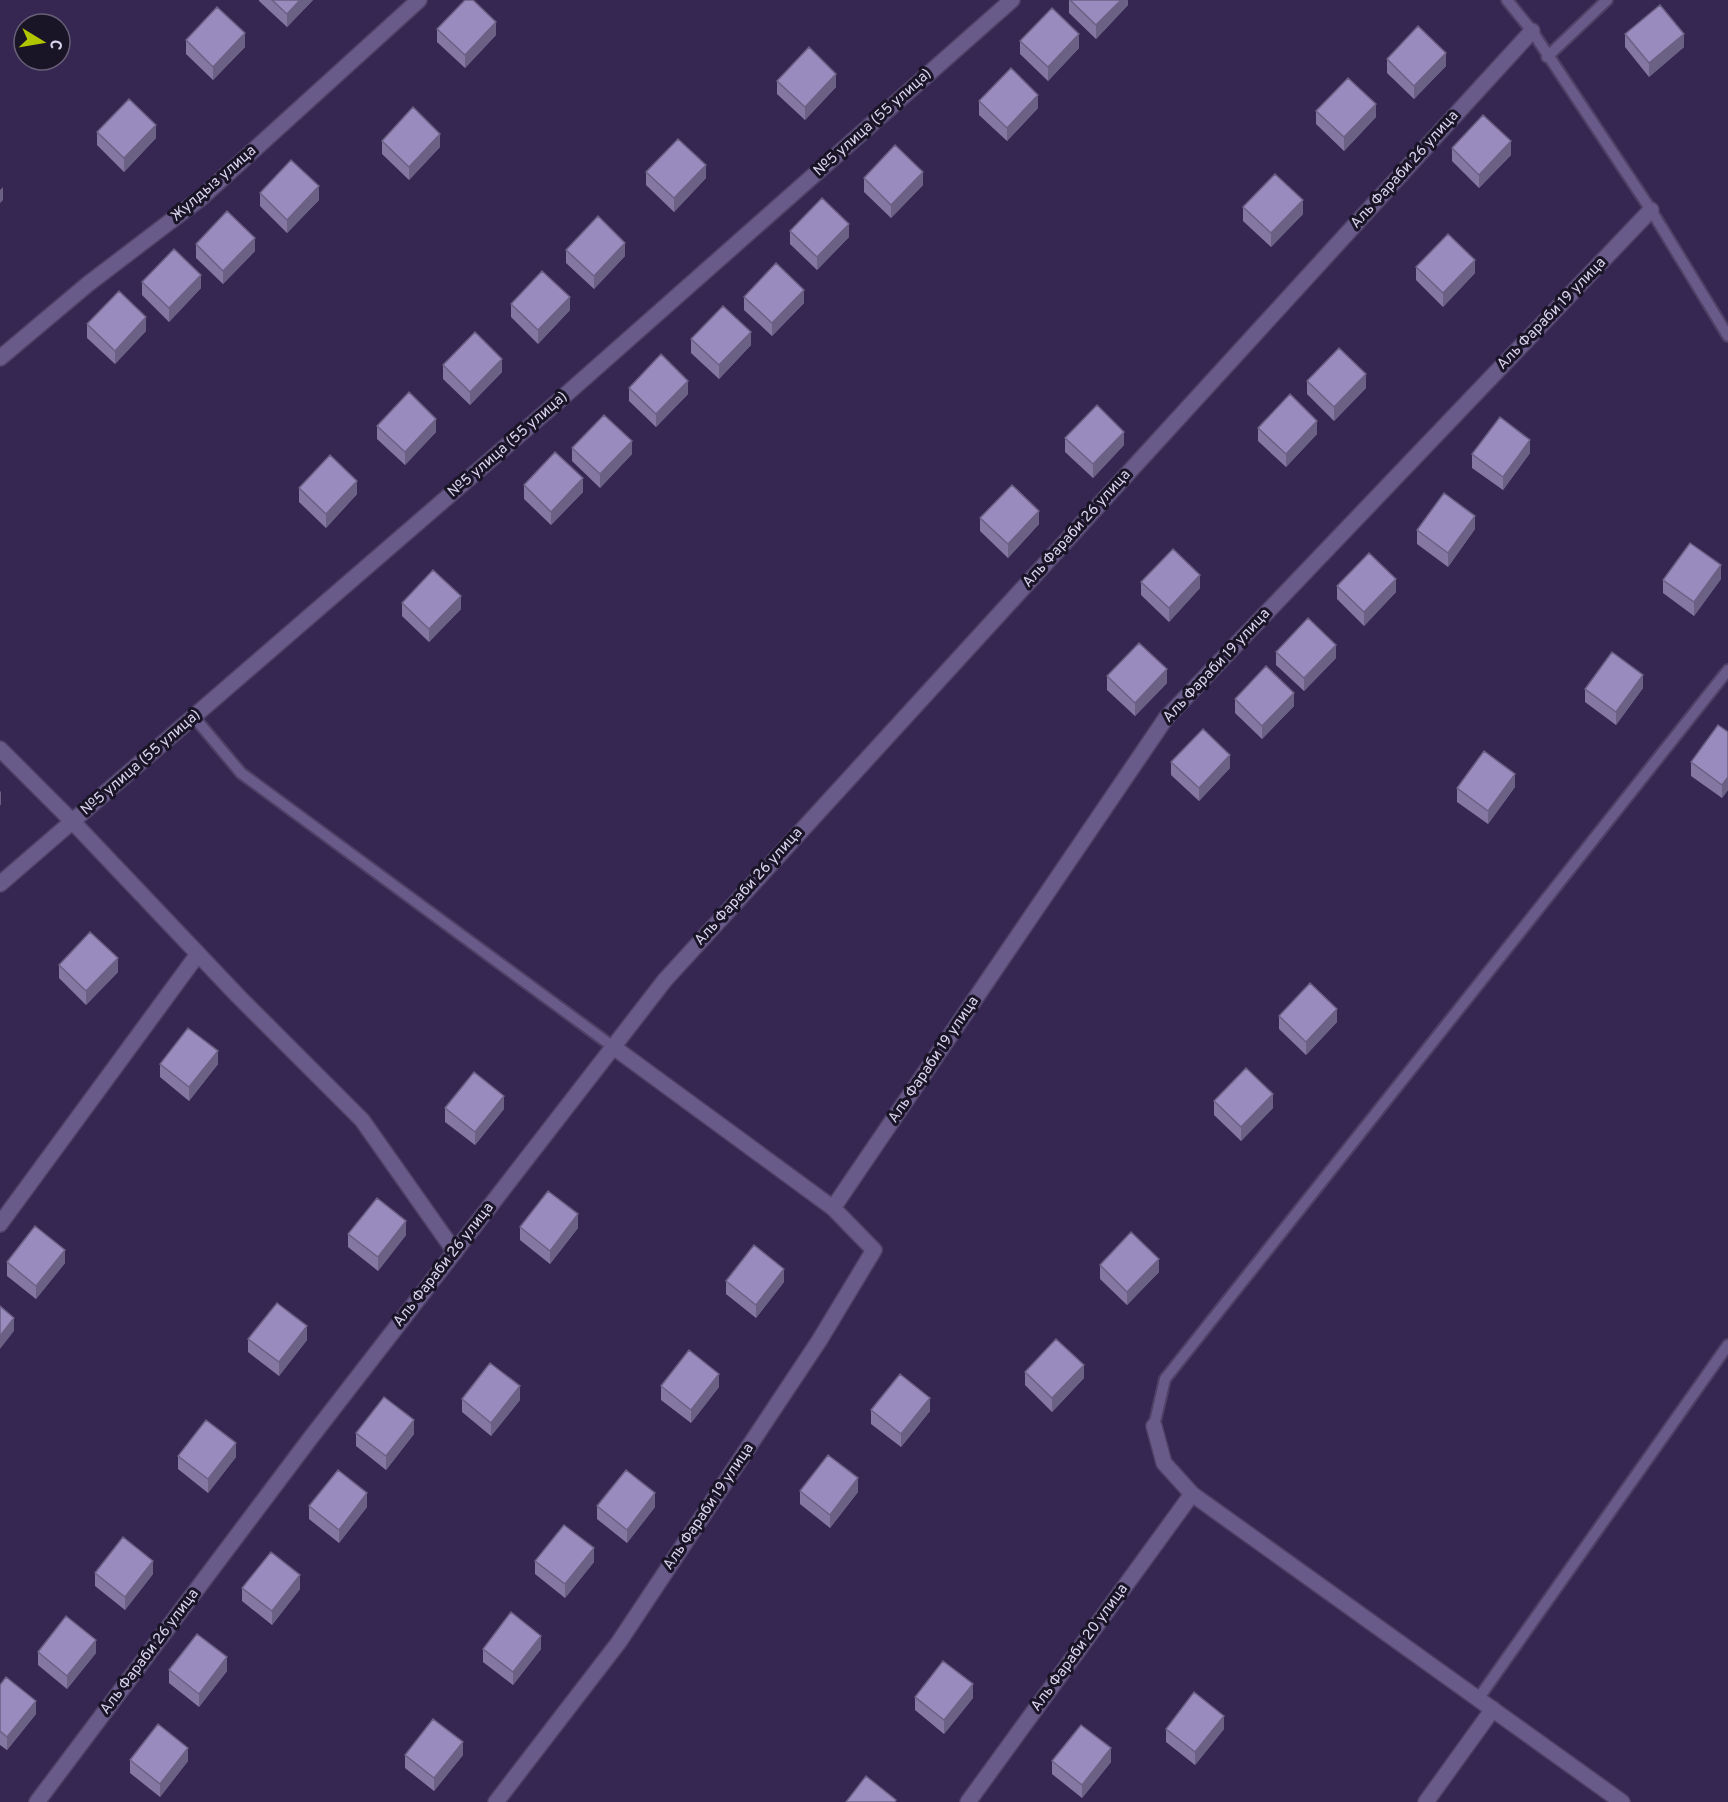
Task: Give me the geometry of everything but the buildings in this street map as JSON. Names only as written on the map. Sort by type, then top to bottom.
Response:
[{"type":"street","name":"Жулдыз улица","points":[[0,358],[88,284],[201,198],[419,0]]},
{"type":"street","name":"№5 улица (55 улица)","points":[[0,884],[562,398],[1012,0]]},
{"type":"street","name":"Аль Фараби 26 улица","points":[[37,1802],[309,1440],[665,980],[1532,31]]},
{"type":"street","name":"Аль Фараби 19 улица","points":[[833,1208],[1166,718],[1651,210]]},
{"type":"street","points":[[0,749],[198,954],[362,1119],[455,1252]]},
{"type":"street","points":[[0,1224],[198,954]]},
{"type":"street","name":"Аль Фараби 19 улица","points":[[496,1802],[619,1642],[819,1341],[874,1250],[833,1208],[612,1046]]},
{"type":"street","points":[[1154,1426],[1164,1463],[1192,1494],[1622,1802]]},
{"type":"street","name":"Аль Фараби 20 улица","points":[[968,1802],[1192,1494]]},
{"type":"street","points":[[1426,1802],[1493,1709]]},
{"type":"lane","points":[[1507,0],[1532,31],[1546,57],[1651,210],[1728,336]]},
{"type":"lane","points":[[1546,57],[1607,0]]},
{"type":"lane","points":[[1154,1426],[1165,1379],[1728,670]]},
{"type":"lane","points":[[194,717],[241,773],[612,1046]]},
{"type":"lane","points":[[1478,1698],[1728,1345]]}]
